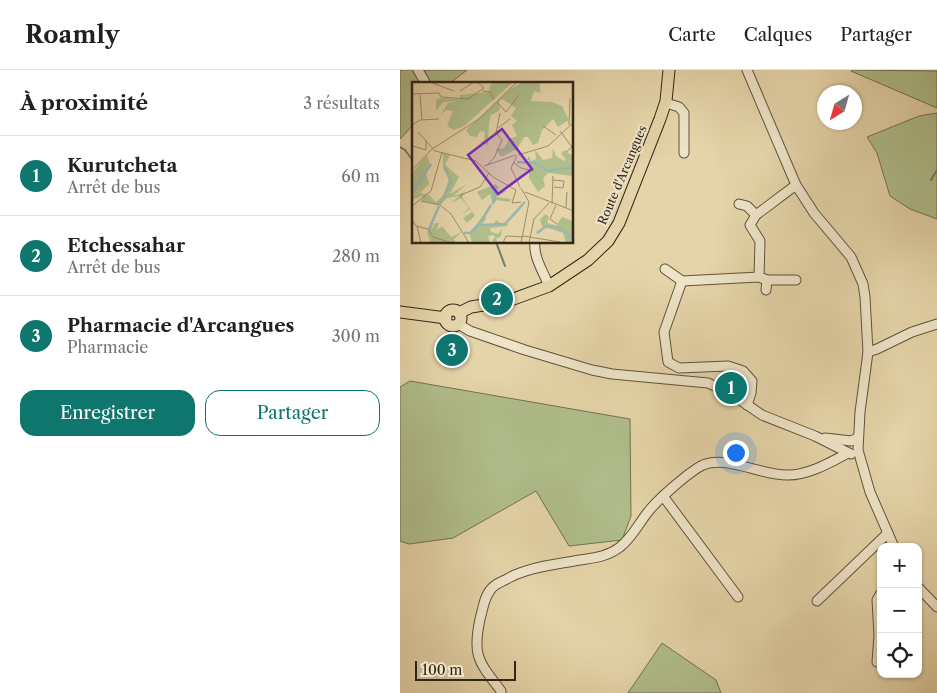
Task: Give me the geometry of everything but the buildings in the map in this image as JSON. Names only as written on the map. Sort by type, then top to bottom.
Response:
[{"type":"main road","name":"Route d'Arcangues","points":[[400,312],[446,318],[447,314],[456,310],[459,318],[471,307],[508,301],[549,286],[573,271],[605,245],[614,232],[666,103],[669,70]]},
{"type":"street","points":[[418,70],[425,82]]},
{"type":"street","points":[[747,70],[796,185],[814,212],[851,257],[863,284],[868,352],[858,438],[860,458],[870,492],[892,543]]},
{"type":"street","points":[[666,103],[679,107],[684,113],[684,153]]},
{"type":"street","points":[[766,290],[763,279],[760,241],[750,225],[756,215],[796,185]]},
{"type":"street","points":[[739,204],[747,206],[756,215]]},
{"type":"street","points":[[535,244],[539,263],[549,286]]},
{"type":"street","points":[[665,269],[682,281],[796,280]]},
{"type":"street","points":[[682,281],[665,324],[664,332],[668,362],[679,368],[728,366],[743,371],[752,381],[747,405]]},
{"type":"street","points":[[459,318],[470,331],[556,361],[612,374],[708,383],[722,388],[769,418],[815,436],[860,458]]},
{"type":"street","points":[[868,352],[912,332],[937,324]]},
{"type":"street","points":[[815,436],[847,441],[858,438]]},
{"type":"street","points":[[501,693],[480,664],[476,649],[484,601],[492,587],[513,575],[551,565],[607,556],[621,547],[630,538],[649,511],[663,496],[698,468],[709,464],[729,463],[788,476],[828,463],[837,453],[843,450],[847,441]]},
{"type":"street","points":[[663,496],[738,597]]},
{"type":"street","points":[[817,601],[888,533]]},
{"type":"street","points":[[919,588],[937,607]]},
{"type":"street","points":[[877,599],[877,612]]},
{"type":"green space","points":[[400,70],[467,70],[452,82],[412,82],[412,126],[400,139]]},
{"type":"green space","points":[[851,71],[937,71],[937,108]]},
{"type":"green space","points":[[937,113],[937,219],[910,209],[890,196],[877,153],[867,137],[919,116]]},
{"type":"green space","points":[[410,381],[630,419],[631,516],[622,540],[569,546],[536,491],[453,538],[409,544],[400,541],[400,387]]},
{"type":"green space","points":[[662,643],[716,680],[721,693],[628,693]]},
{"type":"waterway","points":[[400,147],[412,159]]},
{"type":"waterway","points":[[931,180],[937,170]]},
{"type":"waterway","points":[[497,244],[505,266]]},
{"type":"place","name":"Etchessahar","points":[[497,299]]},
{"type":"place","name":"Pharmacie d'Arcangues","points":[[452,350]]},
{"type":"place","name":"Kurutcheta","points":[[731,388]]}]
